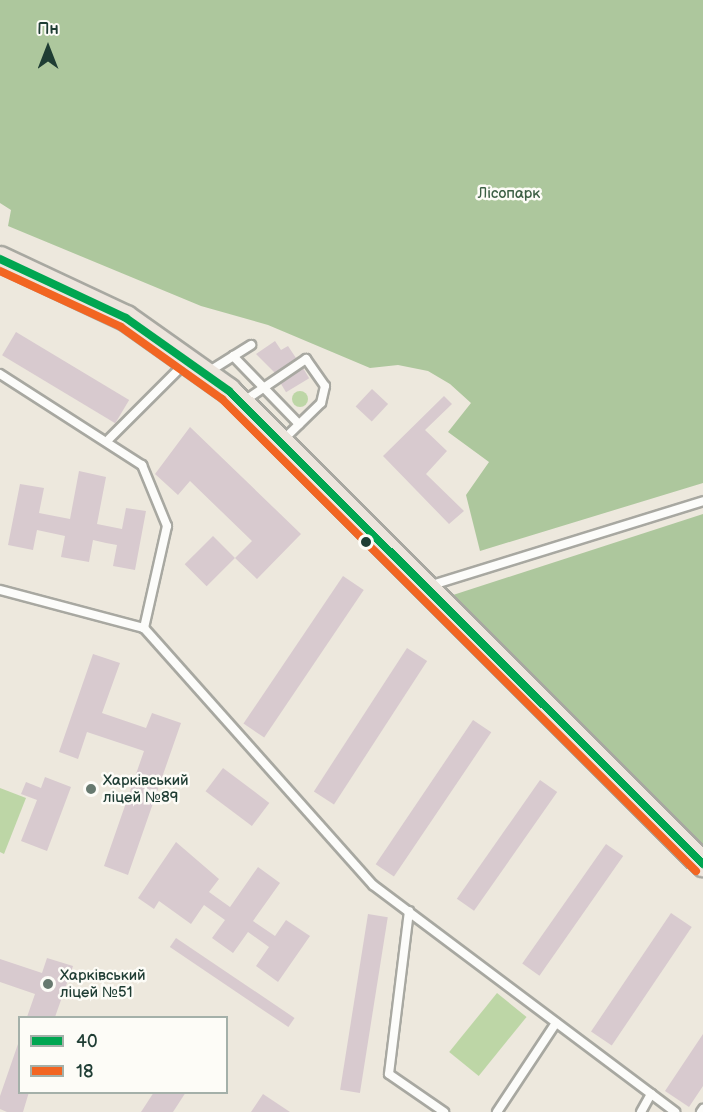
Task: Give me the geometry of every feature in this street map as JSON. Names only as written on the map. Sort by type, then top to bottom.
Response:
[{"type":"main road","points":[[0,259],[94,300],[197,366],[242,403],[703,864]]},
{"type":"lane","points":[[109,439],[197,366],[233,356],[250,345]]},
{"type":"lane","points":[[233,356],[299,424]]},
{"type":"lane","points":[[242,403],[306,359],[325,386],[321,403],[281,442]]},
{"type":"lane","points":[[0,374],[109,439],[142,465],[166,526],[144,628]]},
{"type":"lane","points":[[428,587],[703,501]]},
{"type":"lane","points":[[0,590],[144,628],[373,885],[675,1112]]},
{"type":"lane","points":[[409,912],[389,1074],[444,1112]]},
{"type":"lane","points":[[497,1112],[556,1023]]},
{"type":"lane","points":[[641,1112],[651,1094]]},
{"type":"green space","name":"Лісопарк","points":[[0,0],[703,0],[703,483],[480,551],[466,495],[489,462],[448,432],[471,403],[450,384],[428,371],[398,365],[370,368],[268,325],[201,306],[8,226],[11,210],[0,203]]},
{"type":"green space","points":[[300,391],[308,399],[300,407],[292,399]]},
{"type":"green space","points":[[703,514],[703,849],[453,595]]},
{"type":"green space","points":[[0,788],[26,798],[4,854],[0,852]]},
{"type":"green space","points":[[497,993],[527,1017],[479,1076],[449,1052]]},
{"type":"building","points":[[16,332],[129,400],[115,423],[2,355]]},
{"type":"building","points":[[275,341],[281,350],[288,346],[296,358],[275,373],[256,354]]},
{"type":"building","points":[[303,368],[309,378],[286,392],[280,382]]},
{"type":"building","points":[[372,389],[388,404],[372,422],[356,407]]},
{"type":"building","points":[[444,396],[452,404],[425,430],[447,451],[426,474],[464,511],[449,524],[383,456]]},
{"type":"building","points":[[190,427],[301,534],[257,579],[235,558],[252,541],[190,481],[178,495],[155,474]]},
{"type":"building","points":[[79,471],[106,477],[97,524],[122,529],[126,508],[146,511],[135,570],[113,566],[117,545],[93,540],[89,562],[61,557],[65,536],[37,530],[33,550],[8,545],[20,484],[44,488],[39,513],[70,519]]},
{"type":"building","points":[[213,536],[235,558],[207,586],[185,564]]},
{"type":"building","points":[[343,576],[364,590],[264,738],[243,724]]},
{"type":"building","points":[[407,648],[427,661],[334,804],[314,791]]},
{"type":"building","points":[[93,654],[120,663],[102,713],[146,728],[152,713],[181,723],[128,875],[104,866],[144,751],[87,732],[78,759],[59,752]]},
{"type":"building","points":[[473,720],[491,732],[394,877],[376,864]]},
{"type":"building","points":[[223,768],[269,803],[252,826],[206,791]]},
{"type":"building","points":[[45,777],[71,787],[47,851],[21,841],[37,800],[21,794],[26,782],[41,788]]},
{"type":"building","points":[[540,780],[557,792],[474,911],[457,899]]},
{"type":"building","points":[[176,842],[219,879],[209,892],[230,907],[258,867],[280,883],[253,921],[275,936],[286,920],[310,936],[278,982],[256,966],[269,947],[248,932],[233,953],[212,938],[225,920],[204,905],[191,924],[159,901],[154,909],[138,898]]},
{"type":"building","points":[[606,844],[623,856],[539,976],[522,964]]},
{"type":"building","points":[[671,913],[692,927],[612,1046],[591,1032]]},
{"type":"building","points":[[368,914],[388,917],[360,1093],[340,1090]]},
{"type":"building","points":[[176,938],[295,1018],[288,1027],[170,947]]},
{"type":"building","points":[[47,958],[73,966],[55,1016],[27,1016],[35,994],[0,982],[0,959],[42,973]]},
{"type":"building","points":[[703,1034],[703,1086],[689,1107],[665,1091]]},
{"type":"building","points":[[18,1044],[18,1094],[28,1094],[23,1112],[7,1112],[0,1109],[0,1096]]},
{"type":"building","points":[[153,1094],[185,1094],[173,1112],[141,1112]]},
{"type":"building","points":[[263,1094],[290,1112],[251,1112]]},
{"type":"transit line","name":"40","points":[[0,259],[126,318],[229,391],[703,864]]},
{"type":"transit line","name":"18","points":[[0,271],[121,327],[222,399],[696,871]]},
{"type":"place","name":"Харківський ліцей №89","points":[[91,789]]},
{"type":"place","name":"Харківський ліцей №51","points":[[48,984]]}]
